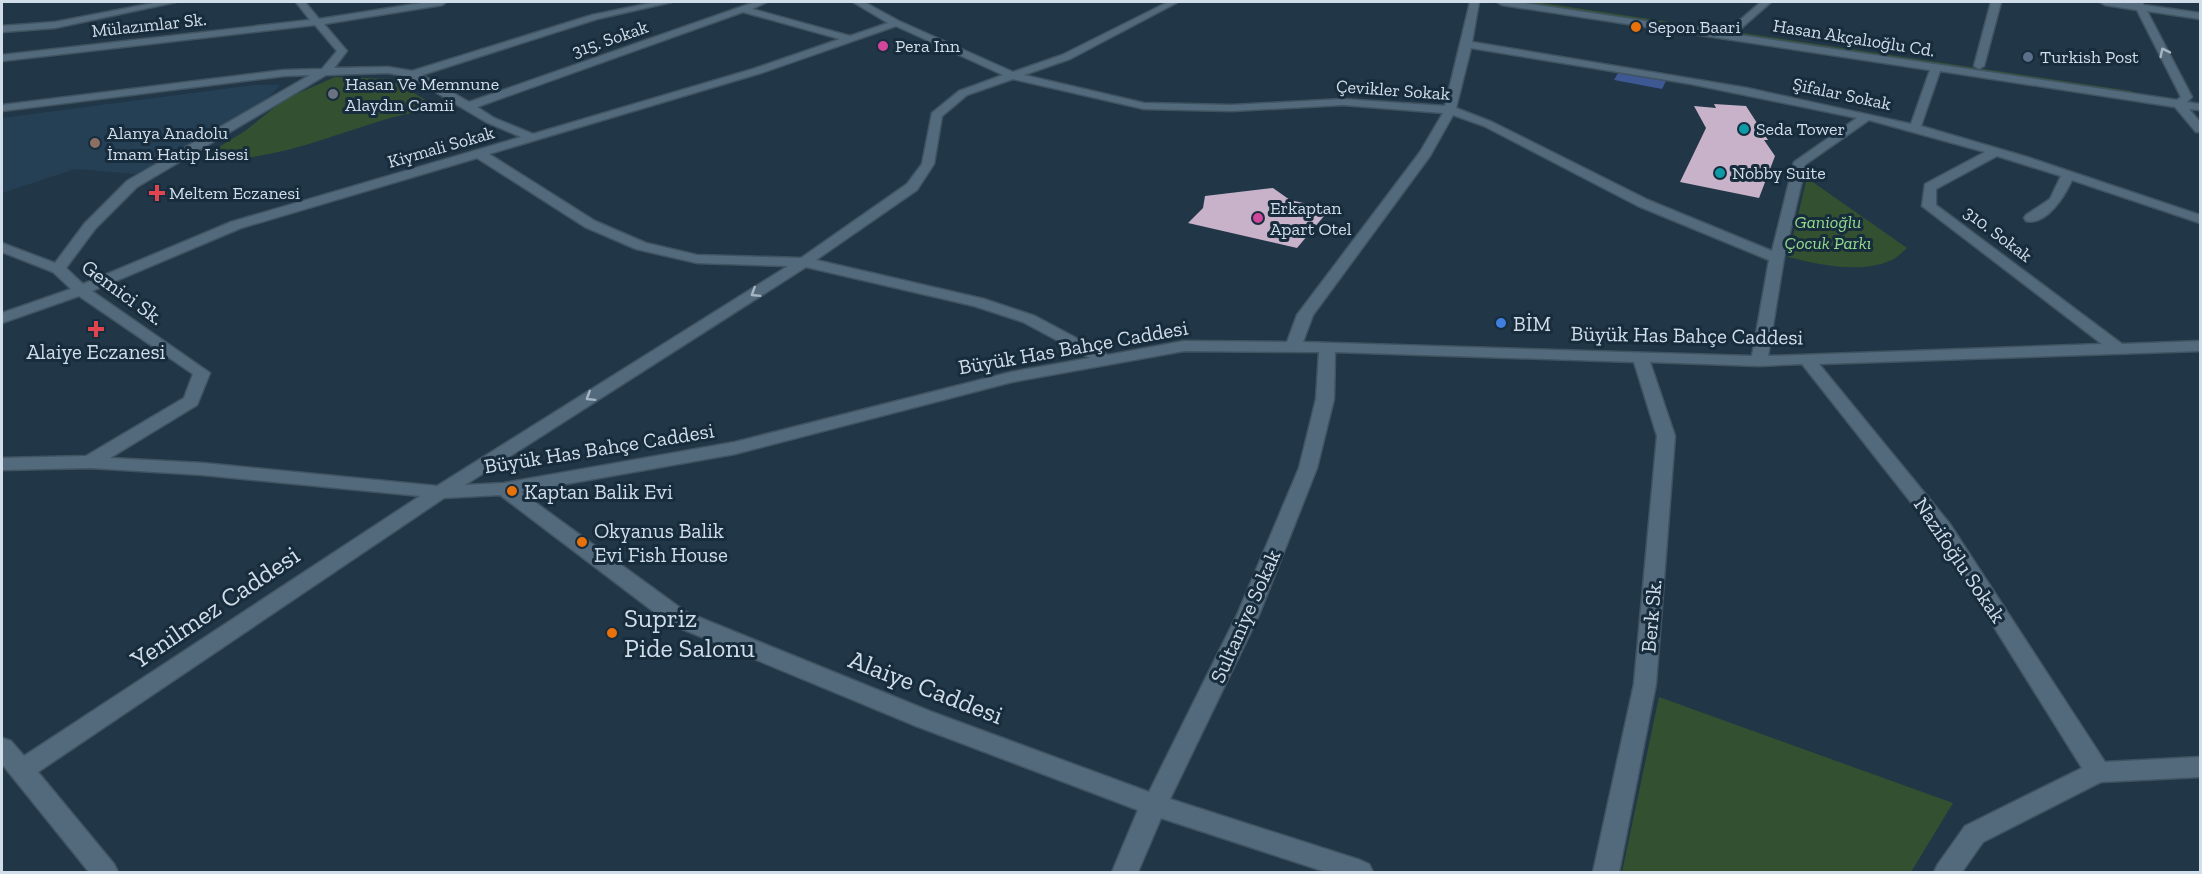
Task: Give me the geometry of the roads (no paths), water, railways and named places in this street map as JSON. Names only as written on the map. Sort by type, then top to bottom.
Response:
[{"type":"street","points":[[2,29],[55,24],[171,2]]},
{"type":"street","points":[[300,2],[342,51],[327,70]]},
{"type":"street","name":"Mülazımlar Sk.","points":[[2,58],[317,22],[442,2]]},
{"type":"street","points":[[413,74],[595,17],[667,2]]},
{"type":"street","name":"315. Sokak","points":[[469,106],[762,2]]},
{"type":"street","name":"Çevikler Sokak","points":[[858,2],[896,23],[1014,76],[1144,106],[1232,108],[1343,102],[1450,110],[1488,124],[1643,203],[1777,258]]},
{"type":"street","name":"Yenilmez Caddesi","points":[[22,770],[440,492],[804,262],[881,210],[912,187],[928,164],[936,115],[963,93],[1066,57],[1174,2]]},
{"type":"street","points":[[1293,348],[1305,315],[1426,153],[1450,110],[1475,2]]},
{"type":"street","name":"Hasan Akçalıoğlu Cd.","points":[[1503,2],[1936,67],[2182,100],[2200,99]]},
{"type":"street","name":"Hasan Akçalıoğlu Cd.","points":[[1553,2],[1979,66],[2182,100]]},
{"type":"street","points":[[1735,29],[1766,2]]},
{"type":"street","points":[[1979,66],[1996,2]]},
{"type":"street","points":[[2106,2],[2140,4],[2200,16]]},
{"type":"street","points":[[2140,4],[2182,100],[2200,129]]},
{"type":"street","points":[[743,9],[851,39]]},
{"type":"street","name":"Kiymali Sokak","points":[[2,318],[81,290],[236,225],[757,71],[896,23]]},
{"type":"street","name":"Şifalar Sokak","points":[[1467,44],[1671,76],[1915,128],[2200,219]]},
{"type":"street","points":[[1915,128],[1936,67]]},
{"type":"street","name":"Gemici Sk.","points":[[90,462],[192,401],[202,373],[81,290],[58,269],[90,226],[132,184],[327,70]]},
{"type":"street","points":[[2,108],[284,73],[388,70],[413,74],[490,120],[533,138]]},
{"type":"street","points":[[2182,100],[2200,106]]},
{"type":"street","points":[[1759,361],[1777,258],[1800,162],[1866,117]]},
{"type":"street","name":"310. Sokak","points":[[1995,152],[1930,187],[1929,206],[2117,348]]},
{"type":"street","points":[[480,154],[590,224],[641,246],[697,259],[804,262],[979,302],[1029,319],[1106,360]]},
{"type":"street","points":[[2031,218],[2055,201],[2068,175]]},
{"type":"street","points":[[2,247],[58,269]]},
{"type":"street","name":"Büyük Has Bahçe Caddesi","points":[[2,464],[90,462],[203,469],[440,492],[504,489],[735,448],[1011,377],[1184,346],[1327,347],[1641,359],[1759,361],[2200,346]]},
{"type":"street","name":"Sultaniye Sokak","points":[[1125,873],[1143,825],[1248,615],[1308,468],[1325,399],[1327,347]]},
{"type":"street","name":"Berk Sk.","points":[[1606,873],[1646,684],[1666,436],[1641,359]]},
{"type":"street","name":"Nazifoğlu Sokak","points":[[1806,359],[1943,529],[2098,772]]},
{"type":"street","name":"Alaiye Caddesi","points":[[504,489],[678,618],[924,719],[1155,805],[1360,873]]},
{"type":"street","points":[[2,747],[105,873]]},
{"type":"street","points":[[1947,873],[1974,834],[2098,772],[2200,767]]},
{"type":"water","points":[[1618,73],[1666,81],[1662,89],[1614,80]]},
{"type":"place","name":"Sepon Baari","points":[[1636,27]]},
{"type":"place","name":"Pera Inn","points":[[883,46]]},
{"type":"place","name":"Turkish Post","points":[[2028,57]]},
{"type":"place","name":"Hasan Ve Memnune Alaydın Camii","points":[[333,94]]},
{"type":"place","name":"Seda Tower","points":[[1744,129]]},
{"type":"place","name":"Alanya Anadolu İmam Hatip Lisesi","points":[[95,143]]},
{"type":"place","name":"Nobby Suite","points":[[1720,173]]},
{"type":"place","name":"Meltem Eczanesi","points":[[157,193]]},
{"type":"place","name":"Erkaptan Apart Otel","points":[[1258,218]]},
{"type":"place","name":"BİM","points":[[1501,323]]},
{"type":"place","name":"Alaiye Eczanesi","points":[[96,329]]},
{"type":"place","name":"Kaptan Balik Evi","points":[[512,491]]},
{"type":"place","name":"Okyanus Balik Evi Fish House","points":[[582,542]]},
{"type":"place","name":"Supriz Pide Salonu","points":[[612,633]]},
{"type":"park label","name":"Ganioğlu Çocuk Parkı","points":[[1828,232]]}]
